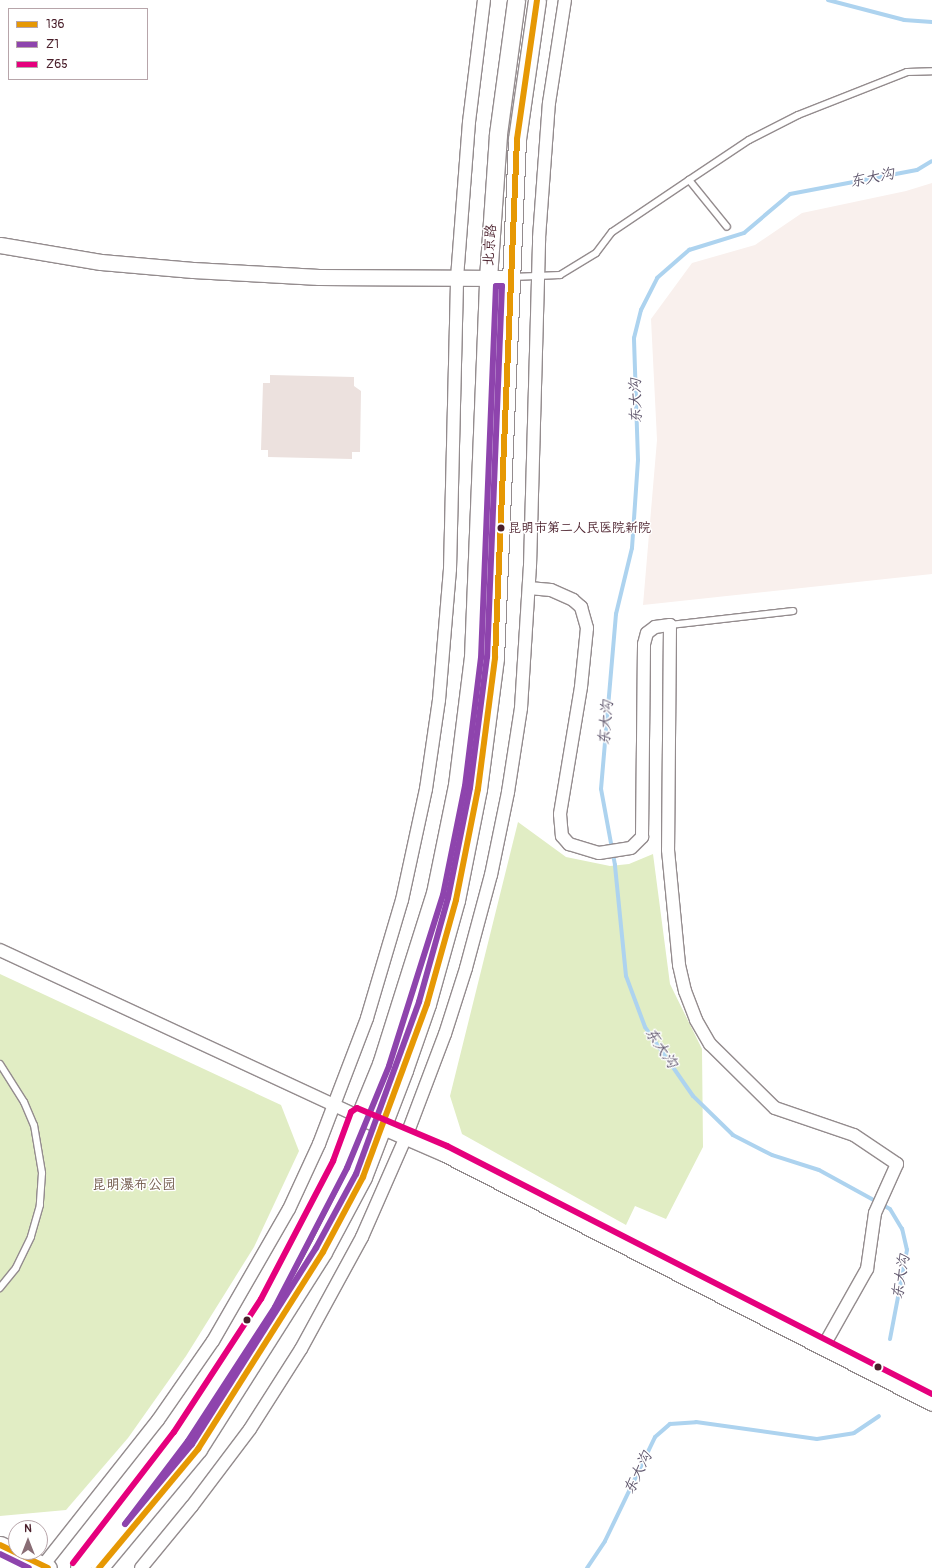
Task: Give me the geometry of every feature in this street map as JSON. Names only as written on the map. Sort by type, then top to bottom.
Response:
[{"type":"main road","name":"北京路","points":[[78,1568],[100,1544],[181,1437],[268,1303],[340,1164],[358,1116],[381,1064],[435,893],[466,730],[473,656],[479,549],[480,445],[488,278],[498,134],[516,0]]},
{"type":"main road","name":"北京路","points":[[99,1568],[198,1449],[242,1384],[323,1252],[363,1177],[427,1004],[456,900],[478,789],[495,658],[517,139],[537,0]]},
{"type":"main road","points":[[0,1545],[44,1567]]},
{"type":"main road","points":[[0,1559],[20,1568]]},
{"type":"street","points":[[44,1567],[158,1420],[213,1341],[290,1209],[333,1106],[367,1018],[402,900],[426,789],[438,708],[450,569],[457,278],[469,122],[484,0]]},
{"type":"street","points":[[140,1568],[192,1506],[250,1429],[301,1349],[362,1237],[406,1137],[445,1034],[466,968],[491,875],[508,792],[521,708],[529,588],[538,277],[549,103],[566,0]]},
{"type":"street","points":[[0,245],[101,262],[193,270],[319,277],[510,278]]},
{"type":"street","points":[[529,588],[551,590],[573,600],[581,607],[585,618],[586,657],[559,825],[562,836],[569,844],[599,853],[631,848],[639,843],[644,829],[644,644],[647,633],[655,627],[670,625],[668,850],[679,965],[685,991],[696,1020],[710,1044],[775,1108],[854,1135],[897,1164],[881,1195],[875,1213],[867,1269],[823,1347]]},
{"type":"street","points":[[0,950],[333,1106],[443,1153],[932,1403]]},
{"type":"lane","points":[[510,278],[560,275],[596,253],[612,232],[689,180],[750,140],[798,115],[907,72],[932,71]]},
{"type":"lane","points":[[689,180],[727,227]]},
{"type":"lane","points":[[670,625],[793,611]]},
{"type":"lane","points":[[0,1064],[24,1102],[34,1125],[42,1173],[40,1205],[31,1236],[16,1268],[0,1288]]},
{"type":"shaded area","name":"昆明市第二人民医院新院","points":[[932,183],[932,574],[643,605],[657,440],[651,319],[692,263],[755,245],[802,213],[906,191]]},
{"type":"green space","points":[[518,822],[566,857],[610,866],[629,864],[653,854],[670,984],[702,1049],[703,1147],[666,1219],[635,1206],[626,1225],[462,1134],[450,1096]]},
{"type":"green space","name":"昆明瀑布公园","points":[[0,974],[281,1105],[299,1151],[254,1247],[186,1356],[128,1438],[66,1510],[0,1516]]},
{"type":"building","points":[[270,375],[354,377],[354,386],[361,391],[360,452],[352,452],[352,459],[268,457],[268,450],[261,450],[263,383],[270,383]]},
{"type":"waterway","name":"东大沟","points":[[828,0],[904,20],[932,22]]},
{"type":"waterway","name":"东大沟","points":[[890,1339],[907,1250],[902,1229],[890,1209],[819,1170],[772,1155],[733,1135],[693,1096],[645,1027],[626,976],[615,865],[601,789],[616,614],[632,548],[638,460],[634,338],[641,310],[657,278],[689,250],[744,233],[790,194],[917,170],[932,161]]},
{"type":"waterway","name":"东大沟","points":[[587,1568],[605,1541],[655,1437],[670,1424],[696,1422],[817,1439],[854,1433],[879,1416]]},
{"type":"transit line","name":"136","points":[[99,1568],[198,1449],[323,1252],[363,1177],[427,1004],[456,900],[478,789],[495,658],[517,139],[537,0]]},
{"type":"transit line","name":"Z1","points":[[496,286],[502,286],[487,657],[470,788],[448,898],[419,1002],[356,1174],[316,1248],[192,1444],[125,1524],[188,1441],[275,1307],[347,1168],[389,1066],[443,895],[465,786],[481,658],[496,286]]},
{"type":"transit line","name":"Z65","points":[[73,1563],[174,1432],[261,1299],[333,1161],[351,1112],[357,1108],[447,1146],[932,1394]]},
{"type":"transit line","name":"136","points":[[0,1545],[48,1568]]},
{"type":"transit line","name":"Z1","points":[[0,1554],[29,1568]]},
{"type":"place","name":"昆明市第二人民医院新院","points":[[501,528]]}]
